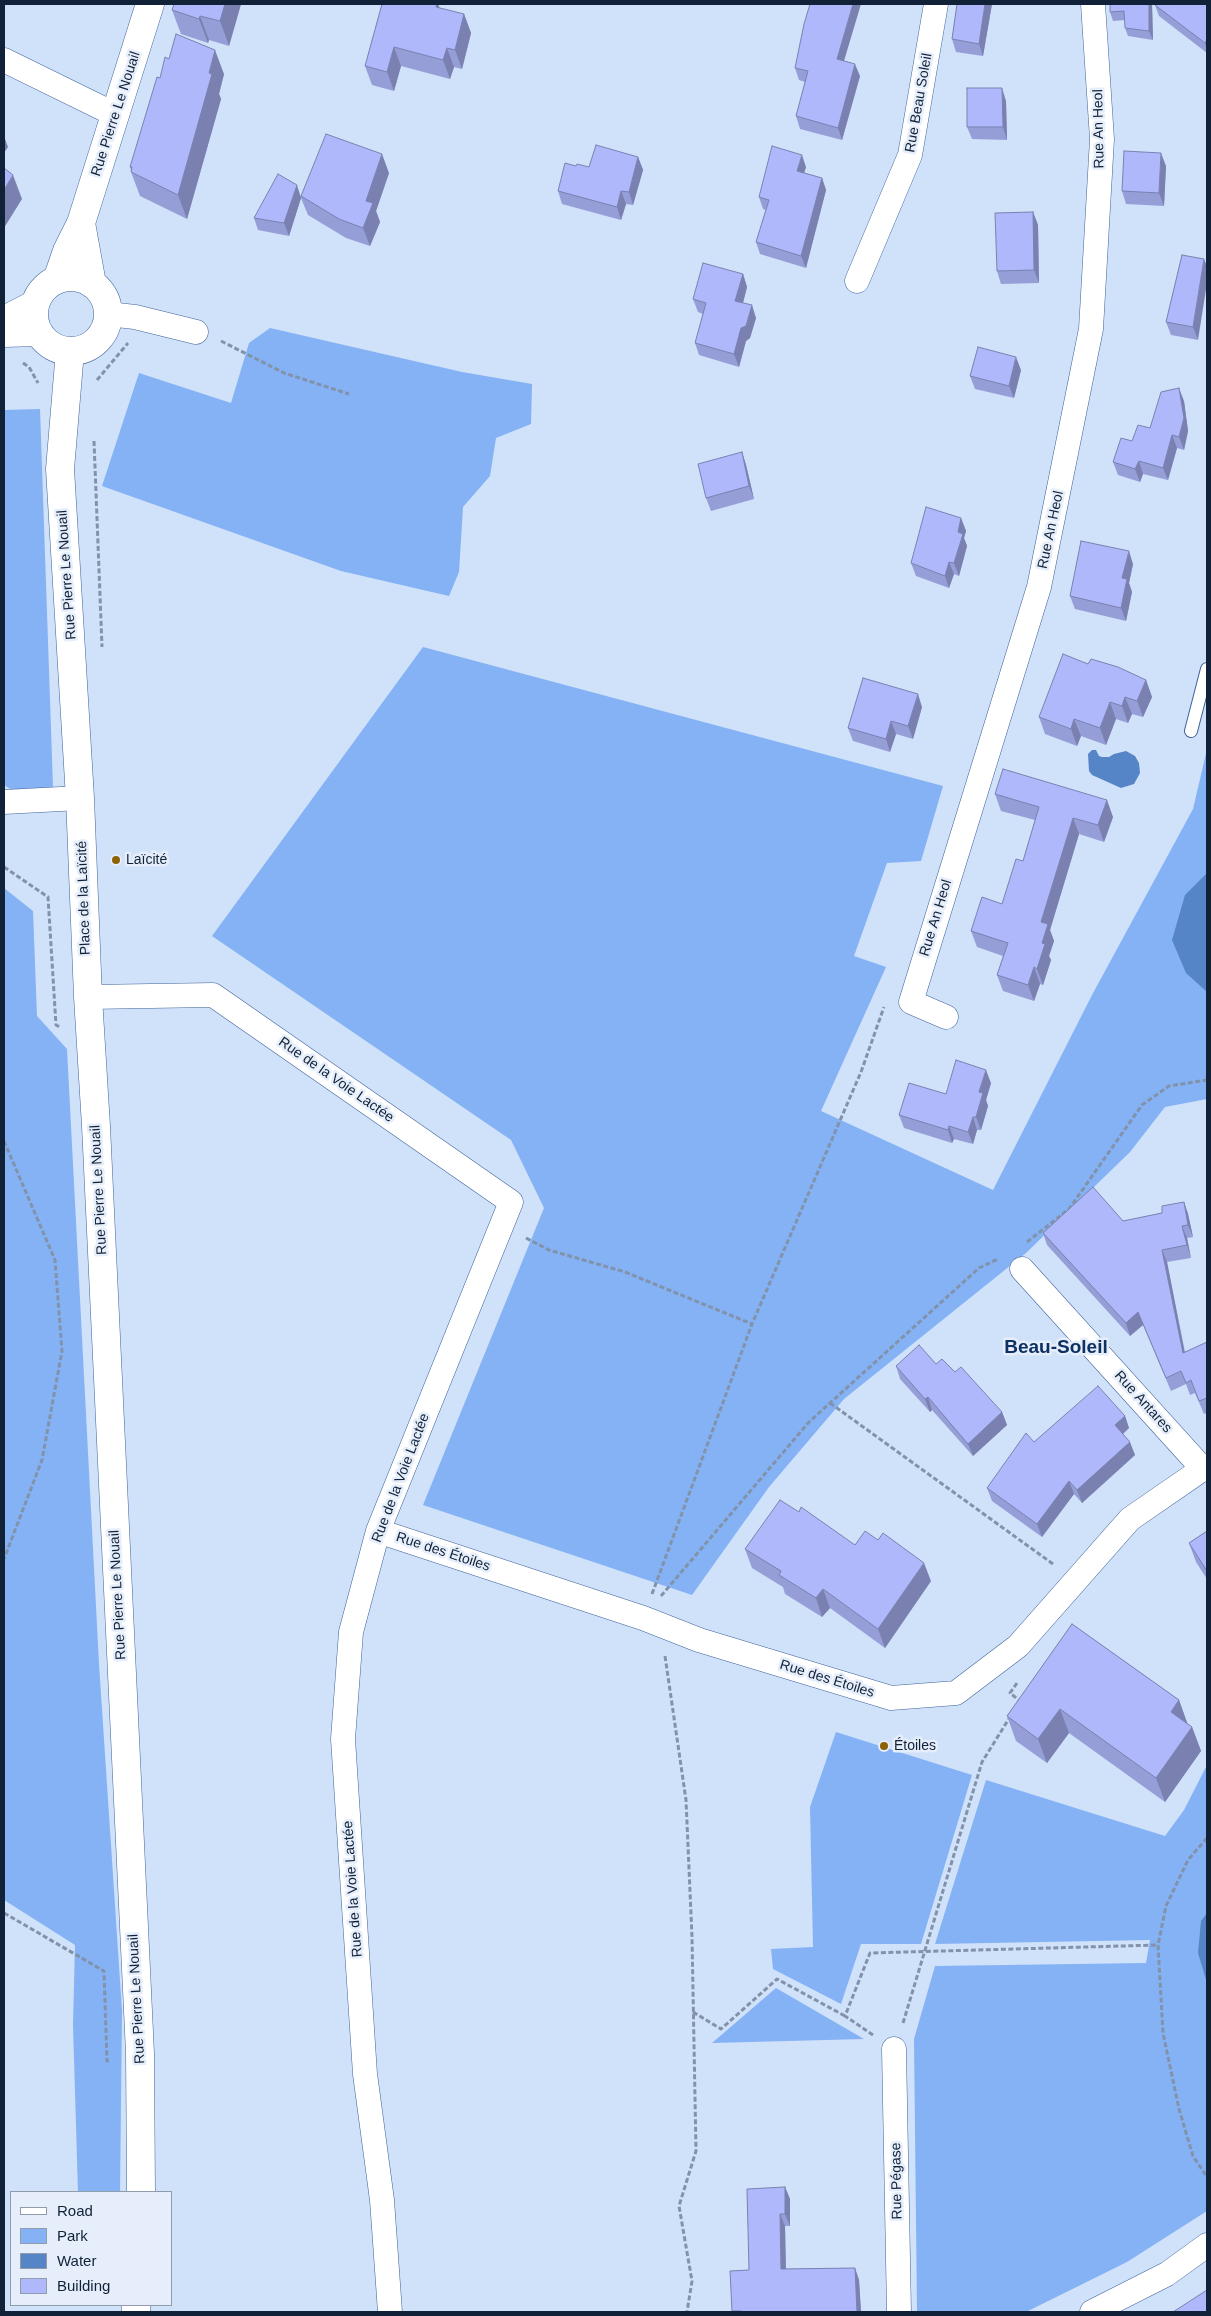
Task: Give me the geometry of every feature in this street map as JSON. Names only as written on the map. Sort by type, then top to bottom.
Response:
[{"type":"street","name":"Rue Pierre Le Nouail","points":[[57,280],[67,250],[81,223],[150,4]]},
{"type":"street","name":"Rue Beau Soleil","points":[[857,282],[910,155],[936,4]]},
{"type":"street","name":"Rue An Heol","points":[[946,1017],[911,1002],[1039,587],[1091,329],[1102,139],[1093,4]]},
{"type":"street","points":[[4,60],[116,115]]},
{"type":"street","name":"Rue Pierre Le Nouail","points":[[81,223],[92,284]]},
{"type":"street","points":[[69,277],[81,278],[92,284],[101,292],[107,303],[106,326],[101,337],[87,347],[70,351],[58,349],[48,343],[40,334],[35,324],[34,312],[37,301],[48,285],[69,277]]},
{"type":"street","points":[[4,318],[37,301]]},
{"type":"street","points":[[108,314],[135,317],[196,332]]},
{"type":"street","points":[[4,335],[40,334]]},
{"type":"street","name":"Rue Pierre Le Nouail","points":[[70,351],[60,469],[80,798]]},
{"type":"street","points":[[4,802],[80,798]]},
{"type":"street","name":"Place de la Laïcité","points":[[80,798],[88,997]]},
{"type":"street","name":"Rue de la Voie Lactée","points":[[88,997],[213,995],[511,1202],[378,1530],[351,1632],[343,1738],[365,2074],[382,2200],[390,2312]]},
{"type":"street","name":"Rue Pierre Le Nouail","points":[[88,997],[140,2053],[141,2191]]},
{"type":"street","name":"Rue Antares","points":[[1015,1257],[1205,1468]]},
{"type":"street","name":"Rue des Étoiles","points":[[378,1530],[652,1622],[699,1640],[891,1698],[956,1693],[1018,1646],[1130,1519],[1205,1468]]},
{"type":"street","name":"Rue Pégase","points":[[894,2049],[899,2312]]},
{"type":"street","points":[[1092,2312],[1167,2274],[1207,2245]]},
{"type":"lane","points":[[1191,730],[1207,669]]},
{"type":"path","points":[[196,332],[223,341],[284,373],[349,394]]},
{"type":"path","points":[[4,867],[48,897],[56,1026],[91,1043]]},
{"type":"path","points":[[686,2312],[692,2281],[680,2206],[696,2151],[686,1800],[652,1622],[752,1324],[861,1072],[887,999]]},
{"type":"path","points":[[652,1622],[809,1422],[979,1268],[1015,1257],[1069,1209],[1142,1105],[1169,1086],[1207,1080]]},
{"type":"path","points":[[4,1141],[55,1260],[62,1351],[42,1460],[4,1559]]},
{"type":"path","points":[[511,1202],[524,1237],[549,1250],[624,1272],[752,1324]]},
{"type":"path","points":[[830,1402],[1046,1560],[1078,1578]]},
{"type":"path","points":[[1016,1708],[1021,1700],[1010,1693],[1022,1677]]},
{"type":"path","points":[[693,2012],[722,2029],[777,1980],[845,2016],[894,2049],[982,1762],[1011,1716]]},
{"type":"path","points":[[1207,1838],[1188,1860],[1166,1906],[1158,1945],[1163,2033],[1177,2100],[1193,2156],[1207,2177]]},
{"type":"path","points":[[4,1913],[104,1971],[108,2060],[140,2053]]},
{"type":"path","points":[[845,2016],[870,1953],[1158,1945]]},
{"type":"green space","points":[[270,328],[462,372],[532,384],[531,424],[496,438],[490,476],[463,507],[459,572],[449,596],[341,571],[102,486],[139,373],[231,403],[249,343]]},
{"type":"green space","points":[[40,409],[53,787],[21,796],[4,785],[4,410]]},
{"type":"green space","points":[[423,647],[943,786],[921,861],[887,863],[854,956],[886,967],[821,1111],[993,1190],[1092,995],[1193,809],[1207,749],[1207,1099],[1165,1107],[1130,1152],[1026,1253],[844,1399],[769,1487],[692,1595],[423,1505],[544,1208],[511,1140],[212,936]]},
{"type":"green space","points":[[4,888],[33,911],[37,1016],[67,1049],[99,1664],[122,2011],[120,2191],[78,2191],[73,2025],[75,1945],[4,1900]]},
{"type":"green space","points":[[836,1732],[972,1775],[921,1944],[861,1944],[841,2004],[773,1969],[771,1949],[813,1947],[810,1807]]},
{"type":"green space","points":[[1207,1765],[1207,2211],[1127,2262],[1026,2312],[917,2312],[914,2039],[935,1966],[1146,1963],[1150,1940],[935,1944],[986,1780],[1165,1836],[1184,1810]]},
{"type":"green space","points":[[776,1988],[864,2039],[712,2043]]},
{"type":"water","points":[[1092,750],[1096,750],[1099,756],[1102,757],[1109,757],[1126,751],[1135,756],[1139,763],[1140,773],[1134,784],[1121,788],[1092,775],[1089,771],[1088,754]]},
{"type":"water","points":[[1207,873],[1207,992],[1186,973],[1172,940],[1185,895]]},
{"type":"water","points":[[1207,1913],[1207,1983],[1198,1953],[1201,1921]]},
{"type":"building","points":[[174,4],[225,4],[220,21],[200,16],[199,19],[172,10]]},
{"type":"building","points":[[382,4],[437,4],[436,7],[464,14],[455,50],[447,48],[443,60],[394,47],[387,72],[365,66]]},
{"type":"building","points":[[810,4],[853,4],[837,59],[855,64],[838,128],[796,116],[808,71],[795,68]]},
{"type":"building","points":[[957,4],[985,4],[979,44],[952,39]]},
{"type":"building","points":[[1110,4],[1149,4],[1149,31],[1125,28],[1124,11],[1110,12]]},
{"type":"building","points":[[1207,4],[1207,39],[1205,43],[1155,5]]},
{"type":"building","points":[[176,34],[215,50],[209,73],[212,74],[178,195],[131,172],[132,167],[130,167],[157,77],[160,78],[165,57],[169,59]]},
{"type":"building","points":[[967,88],[1002,88],[1003,127],[967,127]]},
{"type":"building","points":[[326,134],[382,154],[366,201],[373,203],[363,228],[339,219],[301,196]]},
{"type":"building","points":[[596,145],[638,157],[629,192],[621,191],[617,207],[558,191],[565,163],[589,167]]},
{"type":"building","points":[[772,146],[802,155],[797,171],[822,178],[801,256],[756,242],[769,200],[759,197]]},
{"type":"building","points":[[1124,151],[1161,153],[1159,193],[1122,191]]},
{"type":"building","points":[[4,168],[13,175],[4,190]]},
{"type":"building","points":[[278,174],[297,185],[284,223],[254,218]]},
{"type":"building","points":[[1033,212],[1034,270],[997,271],[995,213]]},
{"type":"building","points":[[1182,255],[1204,259],[1193,327],[1166,322]]},
{"type":"building","points":[[703,263],[743,274],[735,301],[752,305],[746,326],[741,328],[734,354],[695,343],[706,303],[693,299]]},
{"type":"building","points":[[978,347],[1016,357],[1009,386],[970,376]]},
{"type":"building","points":[[1179,388],[1184,418],[1179,437],[1172,435],[1163,468],[1139,461],[1135,469],[1113,462],[1121,438],[1132,441],[1138,425],[1150,428],[1161,392]]},
{"type":"building","points":[[742,452],[749,486],[706,498],[698,464]]},
{"type":"building","points":[[926,507],[961,518],[958,532],[963,534],[954,563],[949,562],[945,576],[911,563]]},
{"type":"building","points":[[1081,541],[1129,551],[1122,578],[1127,579],[1121,608],[1070,596]]},
{"type":"building","points":[[1063,654],[1088,664],[1091,659],[1118,667],[1146,680],[1137,701],[1125,697],[1122,706],[1110,702],[1100,728],[1074,719],[1071,729],[1039,717]]},
{"type":"building","points":[[863,678],[918,694],[908,726],[891,721],[886,739],[848,728]]},
{"type":"building","points":[[1003,769],[1107,800],[1098,825],[1073,818],[1041,922],[1048,924],[1042,943],[1045,944],[1037,969],[1034,967],[1028,985],[997,975],[1008,943],[971,931],[982,897],[1002,904],[1016,859],[1023,861],[1039,807],[995,794]]},
{"type":"building","points":[[956,1060],[986,1070],[979,1092],[983,1093],[976,1117],[973,1117],[968,1132],[949,1126],[948,1130],[899,1115],[909,1083],[946,1094]]},
{"type":"building","points":[[1093,1187],[1123,1221],[1162,1213],[1162,1206],[1184,1202],[1188,1225],[1182,1226],[1187,1245],[1162,1250],[1183,1353],[1207,1342],[1207,1398],[1199,1401],[1191,1380],[1186,1383],[1181,1371],[1166,1378],[1138,1312],[1126,1323],[1043,1233]]},
{"type":"building","points":[[919,1345],[936,1364],[942,1359],[955,1372],[961,1367],[1002,1412],[968,1444],[928,1397],[925,1399],[896,1366]]},
{"type":"building","points":[[1098,1386],[1125,1416],[1115,1425],[1130,1442],[1077,1490],[1069,1481],[1037,1524],[987,1488],[1026,1433],[1034,1442]]},
{"type":"building","points":[[780,1500],[799,1512],[801,1507],[855,1545],[865,1531],[878,1540],[883,1533],[924,1563],[878,1629],[823,1589],[816,1598],[779,1575],[781,1571],[745,1549]]},
{"type":"building","points":[[1207,1531],[1207,1571],[1189,1543]]},
{"type":"building","points":[[1072,1624],[1179,1700],[1171,1712],[1192,1727],[1156,1778],[1060,1709],[1038,1739],[1007,1716]]},
{"type":"building","points":[[785,2187],[785,2214],[780,2214],[781,2269],[855,2268],[857,2312],[732,2311],[730,2271],[749,2270],[747,2189]]},
{"type":"building","points":[[1207,2290],[1207,2312],[1173,2312]]},
{"type":"place","name":"Laïcité","points":[[116,860]]},
{"type":"place","name":"Étoiles","points":[[884,1746]]},
{"type":"district","name":"Beau-Soleil","points":[[1056,1348]]}]
